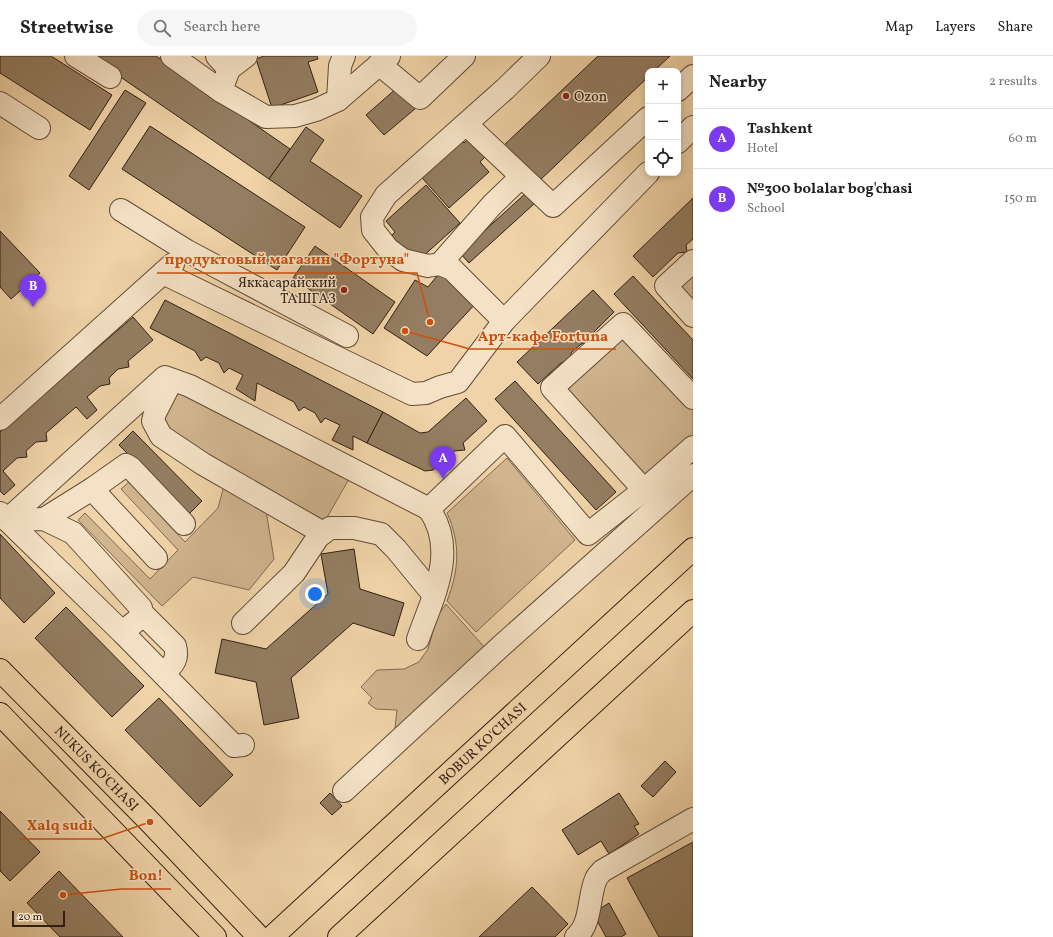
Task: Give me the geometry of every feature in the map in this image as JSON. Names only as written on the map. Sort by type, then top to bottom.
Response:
[{"type":"main road","name":"BOBUR KO'CHASI","points":[[272,937],[693,549]]},
{"type":"main road","points":[[339,937],[693,611]]},
{"type":"main road","name":"NUKUS KO'CHASI","points":[[0,670],[150,822],[259,937]]},
{"type":"main road","points":[[0,714],[215,937]]},
{"type":"street","points":[[76,56],[110,77]]},
{"type":"street","points":[[172,56],[221,91],[266,117],[296,116],[316,110],[338,100],[384,60],[420,98],[464,56]]},
{"type":"street","points":[[221,91],[223,62],[246,56]]},
{"type":"street","points":[[338,100],[340,66],[344,56]]},
{"type":"street","points":[[504,321],[452,269],[440,264],[428,266],[403,260],[388,249],[373,230],[372,217],[386,195],[505,89],[539,56]]},
{"type":"street","points":[[681,87],[693,76]]},
{"type":"street","points":[[0,103],[39,128]]},
{"type":"street","points":[[466,124],[553,206],[645,121]]},
{"type":"street","points":[[680,140],[693,127]]},
{"type":"street","points":[[163,273],[412,394],[426,393],[458,382],[504,321],[645,176]]},
{"type":"street","points":[[440,264],[492,205],[521,177]]},
{"type":"street","points":[[121,210],[187,251],[348,336]]},
{"type":"street","points":[[0,419],[187,251]]},
{"type":"street","points":[[693,261],[666,286],[693,316]]},
{"type":"street","points":[[644,490],[552,388],[623,324],[693,398]]},
{"type":"street","points":[[3,516],[165,377],[190,386],[429,509],[435,519],[442,544],[443,558],[441,571],[418,638]]},
{"type":"street","points":[[172,380],[152,421],[161,436],[203,464],[323,533]]},
{"type":"street","points":[[429,509],[505,436],[588,534],[644,490],[693,447]]},
{"type":"street","points":[[44,519],[92,489],[126,465],[131,468],[184,524]]},
{"type":"street","points":[[344,791],[500,647],[693,475]]},
{"type":"street","points":[[92,489],[156,558]]},
{"type":"street","points":[[3,516],[44,519],[73,533],[141,608],[142,612],[175,646],[177,653],[175,661],[164,674]]},
{"type":"street","points":[[3,516],[124,634],[234,746],[243,745]]},
{"type":"street","points":[[243,623],[294,573],[318,537],[330,528],[354,528],[381,534],[396,549],[433,594]]},
{"type":"street","points":[[124,634],[126,629],[140,618],[142,612]]},
{"type":"street","points":[[583,934],[596,878],[602,871],[693,819]]},
{"type":"shaded area","points":[[693,270],[693,301],[678,283]]},
{"type":"shaded area","points":[[625,332],[693,409],[693,437],[646,479],[565,386]]},
{"type":"shaded area","points":[[171,388],[349,479],[325,521],[262,486],[274,559],[249,590],[193,577],[162,606],[78,520],[85,513],[150,579],[178,550],[121,489],[129,482],[185,542],[218,508],[229,467],[153,425]]},
{"type":"shaded area","points":[[507,458],[575,540],[476,632],[447,601],[454,579],[457,557],[455,535],[447,513]]},
{"type":"shaded area","points":[[446,604],[486,649],[399,733],[395,728],[397,710],[376,709],[368,703],[372,698],[361,687],[377,670],[404,669],[419,662],[428,649],[437,617]]},
{"type":"building","points":[[0,56],[51,56],[112,95],[90,130],[0,73]]},
{"type":"building","points":[[90,56],[156,56],[290,149],[269,179]]},
{"type":"building","points":[[264,56],[317,56],[318,59],[308,62],[318,92],[272,108],[256,59]]},
{"type":"building","points":[[598,56],[670,56],[657,68],[645,68],[645,80],[536,184],[501,148]]},
{"type":"building","points":[[398,87],[416,108],[384,135],[366,115]]},
{"type":"building","points":[[125,90],[146,103],[89,190],[69,176]]},
{"type":"building","points":[[150,126],[305,227],[277,270],[122,169]]},
{"type":"building","points":[[306,127],[324,140],[310,161],[362,196],[340,228],[269,179]]},
{"type":"building","points":[[455,134],[464,143],[468,139],[485,157],[480,162],[489,172],[449,208],[415,170]]},
{"type":"building","points":[[426,185],[460,223],[420,259],[411,250],[407,254],[391,236],[395,232],[386,221]]},
{"type":"building","points":[[526,193],[535,203],[469,263],[460,253]]},
{"type":"building","points":[[693,198],[693,239],[686,245],[687,252],[678,253],[653,277],[633,256]]},
{"type":"building","points":[[0,231],[40,273],[11,299],[0,287]]},
{"type":"building","name":"Яккасарайский ТАШГАЗ","points":[[315,246],[395,302],[373,334],[293,278]]},
{"type":"building","points":[[441,271],[477,302],[427,356],[384,328],[415,280],[428,287]]},
{"type":"building","points":[[633,276],[693,340],[693,379],[614,294]]},
{"type":"building","points":[[593,290],[614,312],[589,337],[591,342],[581,344],[571,353],[572,360],[561,363],[538,384],[517,362]]},
{"type":"building","points":[[165,300],[383,412],[367,443],[353,436],[353,450],[332,440],[340,425],[325,418],[321,423],[315,413],[304,407],[299,411],[294,402],[257,383],[255,401],[236,389],[243,375],[229,368],[224,373],[219,363],[206,357],[201,361],[195,351],[150,328]]},
{"type":"building","points":[[133,317],[153,340],[128,361],[129,367],[118,369],[109,378],[110,384],[100,386],[87,397],[97,410],[87,419],[76,407],[46,433],[47,441],[36,442],[26,451],[27,457],[17,458],[3,471],[15,485],[4,495],[0,491],[0,432]]},
{"type":"building","points":[[515,381],[616,492],[596,510],[495,399]]},
{"type":"building","points":[[466,398],[487,421],[463,443],[465,450],[454,451],[433,470],[425,471],[367,443],[383,412],[420,433],[428,432]]},
{"type":"building","points":[[133,431],[202,501],[188,515],[119,445]]},
{"type":"building","points":[[0,534],[55,593],[24,623],[0,598]]},
{"type":"building","points":[[354,549],[360,589],[404,603],[394,636],[353,623],[291,678],[299,718],[264,725],[256,682],[215,673],[222,639],[266,649],[328,594],[321,554]]},
{"type":"building","points":[[66,607],[144,686],[112,717],[35,638]]},
{"type":"building","points":[[159,698],[233,775],[200,807],[125,730]]},
{"type":"building","points":[[665,761],[676,772],[653,797],[641,786]]},
{"type":"building","points":[[330,793],[342,806],[332,815],[320,803]]},
{"type":"building","points":[[619,793],[639,824],[634,826],[639,834],[609,854],[601,841],[578,855],[562,830]]},
{"type":"building","points":[[0,811],[40,852],[10,881],[0,871]]},
{"type":"building","points":[[693,842],[693,937],[659,937],[627,878]]},
{"type":"building","points":[[59,871],[123,937],[60,937],[27,903]]},
{"type":"building","points":[[532,887],[568,924],[555,937],[479,937]]},
{"type":"building","points":[[609,903],[626,934],[621,937],[606,937],[593,913]]},
{"type":"place","name":"Ozon","points":[[566,96]]},
{"type":"place","name":"Яккасарайский ТАШГАЗ","points":[[344,290]]},
{"type":"place","name":"№300 bolalar bog'chasi","points":[[33,307]]},
{"type":"place","name":"продуктовый магазин \"Фортуна\"","points":[[430,322]]},
{"type":"place","name":"Арт-кафе Fortuna","points":[[405,331]]},
{"type":"place","name":"Tashkent","points":[[443,479]]},
{"type":"place","name":"Xalq sudi","points":[[150,822]]},
{"type":"place","name":"Bon!","points":[[63,895]]}]
